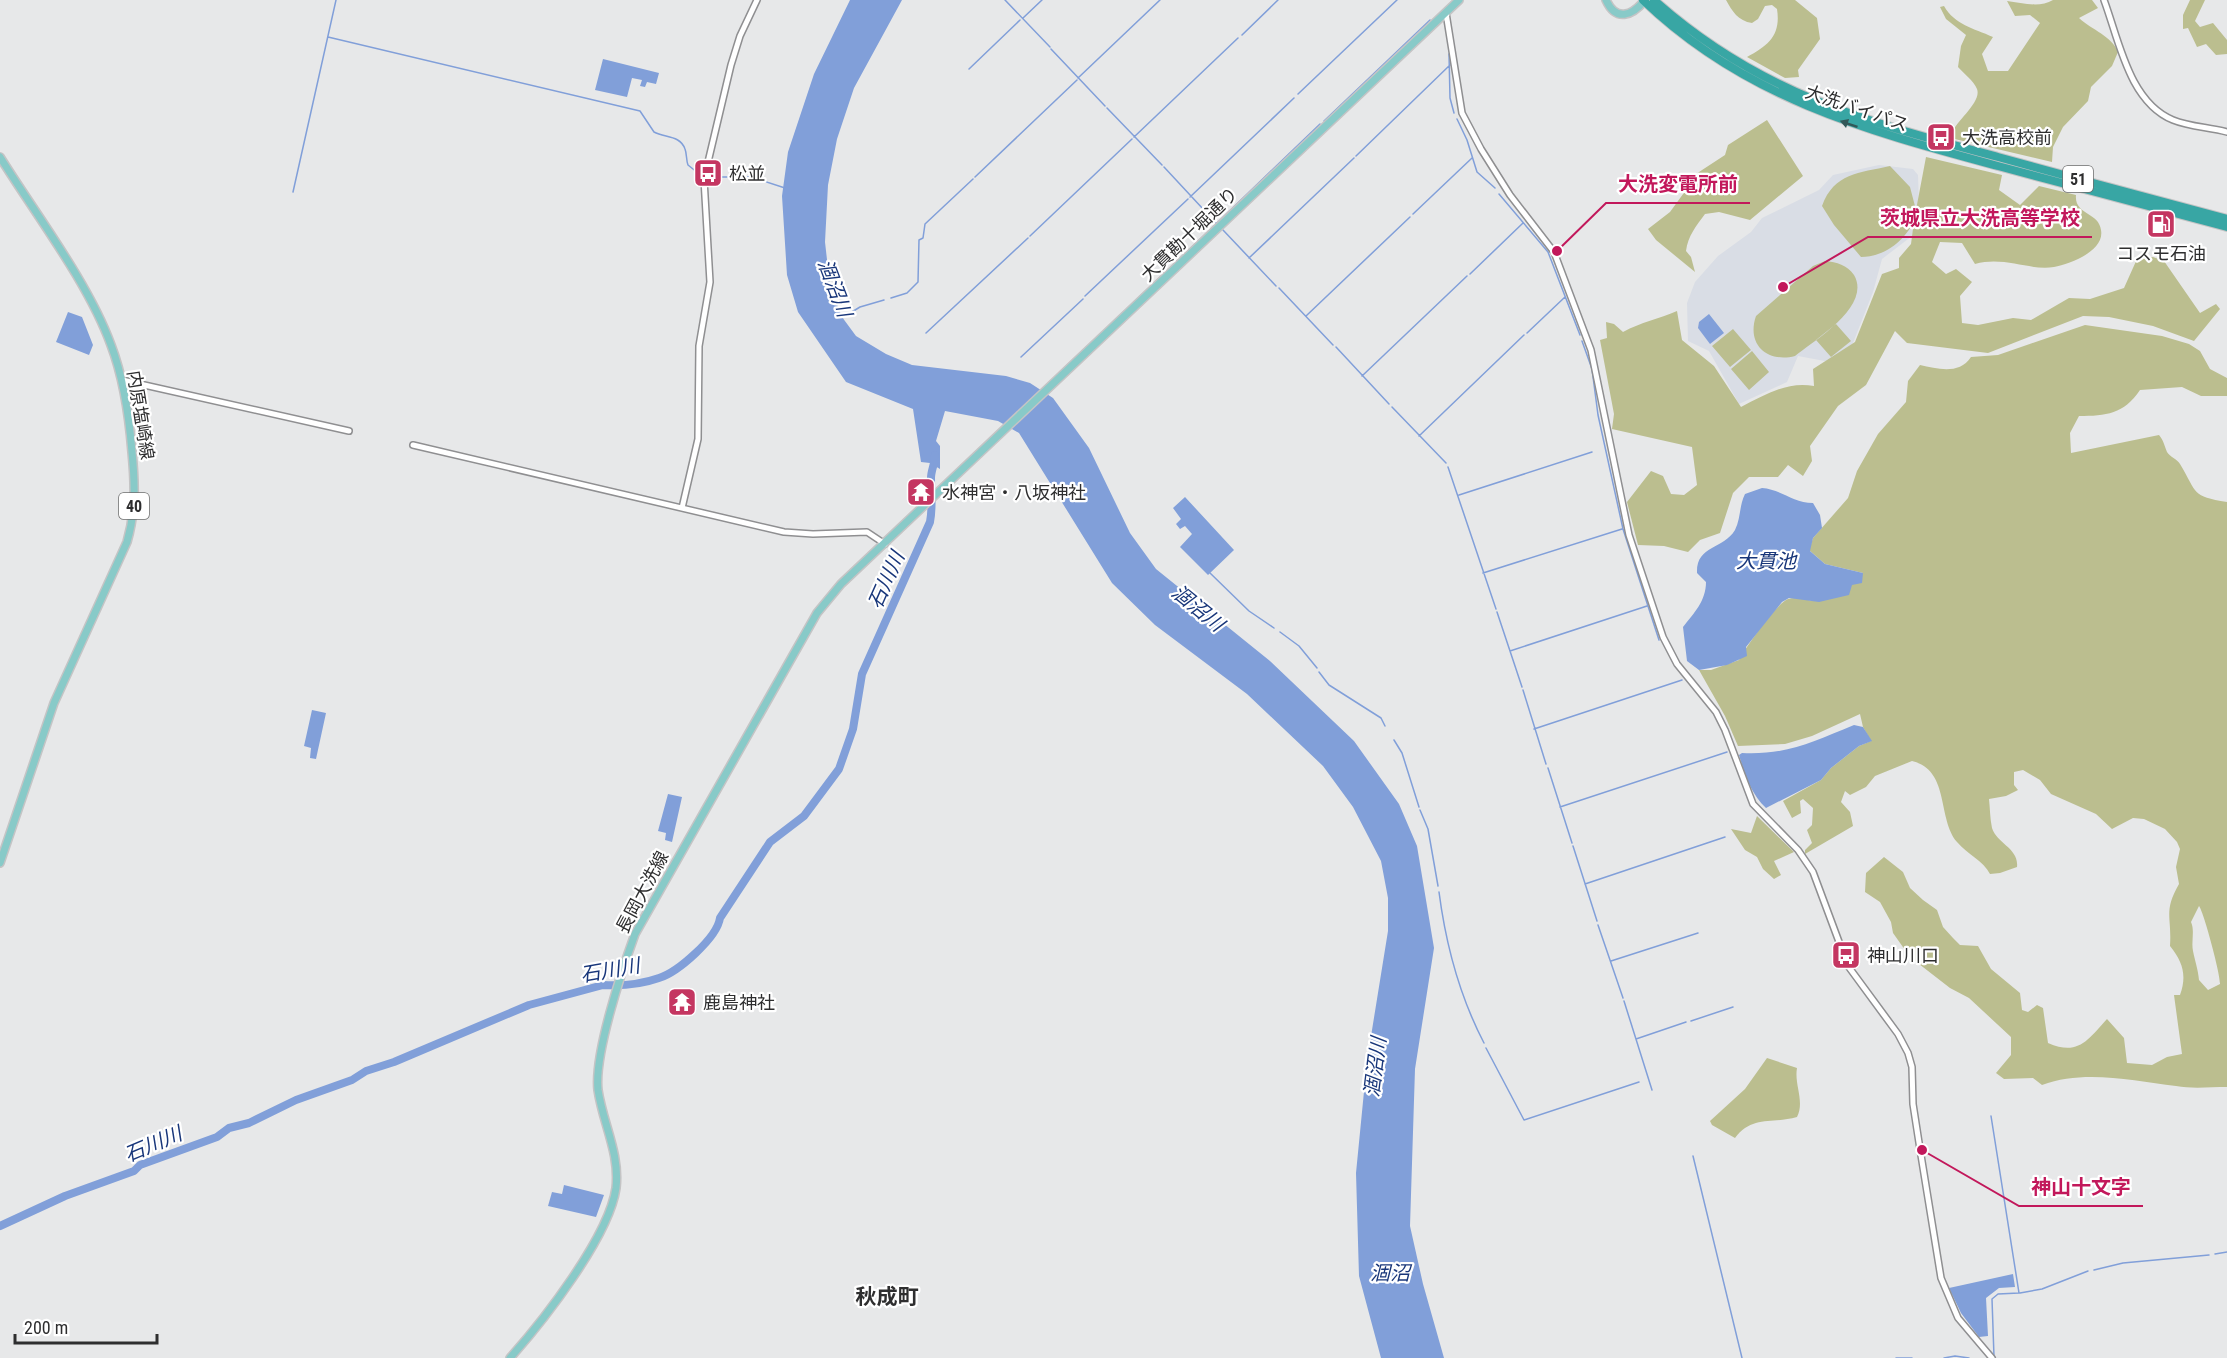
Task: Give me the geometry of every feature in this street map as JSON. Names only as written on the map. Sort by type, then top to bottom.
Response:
[{"type":"highway","name":"大洗バイパス","points":[[1644,0],[1704,50],[1737,72],[1795,102],[1839,120],[1936,149],[2227,227]]},
{"type":"highway","name":"大洗バイパス","points":[[1654,0],[1709,45],[1742,66],[1821,105],[1889,127],[2227,219]]},
{"type":"main road","name":"大貫勘十堀通り","points":[[942,491],[1459,0]]},
{"type":"main road","points":[[1606,0],[1614,12],[1623,16],[1633,13],[1644,0]]},
{"type":"main road","name":"内原塩崎線","points":[[0,157],[94,307],[109,338],[122,380],[129,419],[135,488],[130,531],[54,703],[0,863]]},
{"type":"main road","name":"長岡大洗線","points":[[510,1358],[530,1335],[584,1257],[604,1224],[613,1201],[616,1178],[615,1158],[598,1080],[599,1061],[622,972],[645,913],[816,613],[841,584],[942,491]]},
{"type":"street","points":[[682,508],[698,439],[699,339],[710,282],[704,179],[731,65],[740,36],[757,0]]},
{"type":"street","points":[[2104,0],[2133,77],[2153,109],[2186,124],[2227,132]]},
{"type":"street","points":[[1446,13],[1456,85],[1467,125],[1510,195],[1554,252],[1591,350],[1629,535],[1663,637],[1677,664],[1716,712],[1753,804],[1798,850],[1813,872],[1848,966],[1898,1034],[1908,1053],[1912,1067],[1913,1104],[1941,1278],[1958,1318],[1991,1358]]},
{"type":"street","points":[[122,380],[349,431]]},
{"type":"street","points":[[412,445],[784,532],[813,534],[867,532],[885,544]]},
{"type":"shaded area","points":[[1879,165],[1913,169],[1918,175],[1919,205],[1912,236],[1882,259],[1873,292],[1853,343],[1830,362],[1798,356],[1787,382],[1739,404],[1709,351],[1688,341],[1687,303],[1695,282],[1718,256],[1751,232],[1762,218],[1819,190],[1833,175]]},
{"type":"green space","points":[[1726,0],[1795,0],[1817,18],[1820,39],[1798,70],[1799,77],[1785,78],[1747,57],[1762,48],[1772,38],[1777,26],[1777,9],[1772,5],[1765,6],[1758,19],[1752,23],[1739,18]]},
{"type":"green space","points":[[2053,0],[2092,0],[2098,8],[2079,18],[2106,37],[2118,52],[2112,66],[2091,87],[2088,101],[2063,127],[2053,147],[2052,162],[1942,136],[1952,133],[1978,94],[1973,83],[1958,67],[1961,46],[1966,35],[1946,19],[1940,7],[1944,6],[1953,18],[1965,25],[1993,37],[1982,54],[1988,71],[2008,71],[2040,23],[2030,15],[2015,16],[2007,1],[2037,4]]},
{"type":"green space","points":[[2190,0],[2205,0],[2195,21],[2200,27],[2213,23],[2227,40],[2227,54],[2216,55],[2206,44],[2197,47],[2188,28],[2183,29],[2183,15]]},
{"type":"green space","points":[[1767,120],[1803,176],[1750,220],[1719,212],[1705,214],[1691,236],[1686,251],[1691,257],[1695,272],[1656,240],[1648,229],[1670,212],[1699,172],[1725,155],[1728,145]]},
{"type":"green space","points":[[1926,157],[2002,175],[1999,190],[2020,205],[2039,186],[2076,195],[2076,202],[2096,220],[2101,230],[2098,244],[2085,255],[2069,263],[2045,268],[2007,262],[1975,264],[1962,243],[1940,242],[1932,262],[1946,274],[1956,269],[1972,282],[1960,296],[1962,323],[1978,325],[2013,318],[2031,320],[2069,298],[2090,299],[2124,288],[2137,259],[2153,257],[2164,261],[2200,313],[2216,304],[2220,309],[2194,341],[2153,326],[2109,317],[2083,316],[1988,353],[1907,343],[1895,331],[1866,385],[1838,406],[1810,446],[1812,461],[1803,476],[1788,465],[1778,477],[1749,477],[1733,493],[1720,533],[1700,540],[1688,552],[1664,546],[1638,545],[1627,502],[1651,471],[1663,476],[1671,494],[1684,495],[1697,485],[1692,447],[1612,429],[1614,414],[1600,340],[1607,338],[1606,322],[1614,324],[1623,332],[1677,311],[1682,340],[1714,366],[1741,407],[1785,387],[1814,386],[1813,369],[1855,342],[1882,274],[1899,268],[1899,258],[1911,244],[1914,221],[1900,241],[1886,251],[1861,257],[1834,225],[1822,206],[1827,195],[1833,187],[1849,176],[1890,166],[1910,187],[1916,210]]},
{"type":"green space","points":[[1825,261],[1841,265],[1854,275],[1857,287],[1849,310],[1827,332],[1795,356],[1776,357],[1768,354],[1762,350],[1754,335],[1756,316],[1813,266]]},
{"type":"green space","points":[[1836,324],[1851,341],[1831,357],[1816,340]]},
{"type":"green space","points":[[2085,325],[2162,336],[2189,344],[2200,351],[2210,369],[2227,378],[2227,396],[2201,396],[2182,387],[2140,390],[2128,404],[2114,412],[2079,416],[2070,433],[2071,453],[2159,435],[2167,452],[2179,462],[2197,492],[2207,498],[2227,502],[2227,1087],[2188,1087],[2092,1077],[2058,1080],[2042,1085],[2033,1078],[2004,1079],[1996,1073],[2011,1055],[2011,1037],[1969,998],[1950,988],[1910,957],[1893,933],[1891,922],[1880,902],[1865,892],[1866,873],[1884,857],[1903,872],[1910,888],[1937,910],[1943,927],[1960,945],[1978,946],[1991,969],[2020,993],[2022,1010],[2028,1012],[2037,1005],[2043,1008],[2048,1043],[2058,1047],[2075,1047],[2087,1040],[2107,1019],[2124,1038],[2127,1063],[2152,1065],[2167,1057],[2182,1054],[2174,995],[2180,995],[2183,975],[2181,964],[2170,946],[2169,914],[2171,901],[2179,884],[2176,867],[2180,849],[2165,829],[2144,819],[2133,818],[2112,829],[2096,814],[2051,794],[2040,780],[2023,770],[2014,772],[2014,785],[2018,790],[2006,796],[1989,799],[1992,828],[1998,838],[2015,855],[2017,867],[1990,874],[1957,842],[1951,832],[1938,784],[1932,774],[1924,766],[1912,761],[1875,776],[1866,787],[1850,795],[1845,791],[1841,802],[1850,812],[1853,826],[1805,854],[1805,850],[1812,843],[1807,830],[1812,825],[1813,808],[1803,799],[1800,801],[1801,813],[1792,818],[1783,801],[1821,780],[1831,768],[1859,746],[1871,741],[1863,727],[1860,714],[1812,736],[1785,744],[1738,746],[1725,716],[1699,670],[1711,670],[1739,660],[1769,617],[1788,599],[1816,601],[1828,598],[1848,586],[1863,573],[1825,564],[1809,550],[1813,538],[1848,498],[1857,471],[1878,434],[1906,402],[1908,381],[1920,365],[1948,369],[1966,363],[1971,357],[1998,355]],"holes":[[[2199,906],[2220,978],[2220,984],[2208,990],[2199,980],[2193,947],[2191,922]]]},
{"type":"green space","points":[[1733,329],[1751,350],[1730,367],[1712,346]]},
{"type":"green space","points":[[1752,351],[1769,372],[1749,390],[1731,369]]},
{"type":"green space","points":[[1757,816],[1794,852],[1774,861],[1781,875],[1774,879],[1763,869],[1757,857],[1745,850],[1731,829],[1751,833]]},
{"type":"green space","points":[[1767,1058],[1797,1068],[1800,1105],[1797,1117],[1756,1123],[1748,1126],[1735,1138],[1712,1125],[1710,1121],[1745,1089]]},
{"type":"water","points":[[850,0],[902,0],[854,88],[837,139],[828,185],[825,242],[830,286],[842,317],[856,336],[886,354],[912,365],[1006,376],[1030,383],[1053,398],[1089,448],[1130,533],[1156,569],[1270,661],[1354,741],[1399,804],[1417,846],[1434,948],[1415,1069],[1410,1226],[1423,1284],[1444,1358],[1381,1358],[1359,1276],[1356,1173],[1367,1061],[1388,931],[1388,898],[1381,861],[1353,807],[1323,766],[1247,694],[1155,625],[1112,583],[1019,433],[998,421],[945,411],[936,441],[940,446],[940,469],[930,463],[921,462],[913,409],[846,382],[798,312],[787,275],[782,196],[788,152],[814,74]]},
{"type":"water","points":[[603,59],[659,73],[656,84],[647,82],[645,87],[640,86],[642,80],[632,78],[627,97],[595,90]]},
{"type":"water","points":[[68,312],[82,317],[93,345],[89,355],[56,342]]},
{"type":"water","points":[[1709,314],[1724,333],[1710,344],[1698,328],[1699,322]]},
{"type":"water","name":"大貫池","points":[[1762,488],[1799,501],[1813,503],[1820,515],[1822,528],[1813,538],[1810,551],[1825,564],[1863,573],[1862,583],[1852,585],[1849,595],[1819,602],[1789,598],[1782,602],[1746,647],[1747,656],[1727,665],[1699,670],[1687,661],[1683,627],[1699,606],[1704,595],[1706,582],[1697,573],[1698,564],[1705,552],[1724,541],[1735,530],[1745,494]]},
{"type":"water","points":[[1185,497],[1234,550],[1208,575],[1180,547],[1192,534],[1185,526],[1180,529],[1176,524],[1181,519],[1173,508]]},
{"type":"water","points":[[312,710],[326,713],[316,759],[310,758],[311,748],[304,746]]},
{"type":"water","points":[[1854,725],[1863,727],[1872,741],[1859,746],[1831,768],[1821,780],[1766,808],[1756,797],[1739,755],[1787,750]]},
{"type":"water","points":[[668,794],[682,797],[672,842],[665,840],[666,833],[658,831]]},
{"type":"water","points":[[564,1185],[604,1195],[596,1217],[548,1206],[552,1192],[562,1194]]},
{"type":"water","points":[[2013,1274],[2015,1287],[1999,1288],[1986,1298],[1988,1336],[1979,1337],[1961,1313],[1949,1288]]},
{"type":"waterway","points":[[293,192],[336,0]]},
{"type":"waterway","points":[[1005,0],[1050,47]]},
{"type":"waterway","points":[[1023,18],[1042,0]]},
{"type":"waterway","points":[[1078,78],[1160,0]]},
{"type":"waterway","points":[[1242,35],[1278,0]]},
{"type":"waterway","points":[[1298,94],[1397,0]]},
{"type":"waterway","points":[[969,69],[1020,20]]},
{"type":"waterway","points":[[1324,121],[1430,20]]},
{"type":"waterway","points":[[328,37],[640,111],[654,132],[676,139],[683,144],[688,165],[703,177]]},
{"type":"waterway","points":[[1134,137],[1238,38]]},
{"type":"waterway","points":[[1051,49],[1105,106]]},
{"type":"waterway","points":[[1449,54],[1450,98],[1454,113]]},
{"type":"waterway","points":[[1356,156],[1450,65]]},
{"type":"waterway","points":[[975,177],[1077,80]]},
{"type":"waterway","points":[[1190,197],[1294,98]]},
{"type":"waterway","points":[[1107,108],[1162,165]]},
{"type":"waterway","points":[[1457,119],[1467,140],[1477,172],[1495,188]]},
{"type":"waterway","points":[[1216,224],[1320,124]]},
{"type":"waterway","points":[[1030,236],[1132,139]]},
{"type":"waterway","points":[[1249,258],[1354,158]]},
{"type":"waterway","points":[[1413,214],[1472,158]]},
{"type":"waterway","points":[[1164,167],[1217,224]]},
{"type":"waterway","points":[[708,177],[751,177],[785,188]]},
{"type":"waterway","points":[[891,298],[907,293],[918,282],[919,240],[923,238],[925,224],[973,179]]},
{"type":"waterway","points":[[1499,194],[1548,252],[1580,335]]},
{"type":"waterway","points":[[1085,296],[1188,199]]},
{"type":"waterway","points":[[1306,316],[1410,217]]},
{"type":"waterway","points":[[1470,274],[1523,223]]},
{"type":"waterway","points":[[1112,323],[1214,226]]},
{"type":"waterway","points":[[1223,230],[1276,286]]},
{"type":"waterway","points":[[926,333],[1028,238]]},
{"type":"waterway","points":[[1362,376],[1467,276]]},
{"type":"waterway","points":[[1279,288],[1333,345]]},
{"type":"waterway","points":[[1527,333],[1565,297]]},
{"type":"waterway","points":[[1021,357],[1083,299]]},
{"type":"waterway","name":"涸沼川","points":[[842,318],[860,307],[884,300]]},
{"type":"waterway","points":[[1062,370],[1108,327]]},
{"type":"waterway","points":[[1419,436],[1524,335]]},
{"type":"waterway","points":[[1582,341],[1592,369],[1598,415],[1623,529],[1659,640]]},
{"type":"waterway","points":[[1336,347],[1389,404]]},
{"type":"waterway","points":[[1392,407],[1446,463]]},
{"type":"waterway","points":[[1459,495],[1592,452]]},
{"type":"waterway","name":"石川川","points":[[0,1226],[65,1196],[217,1137],[229,1128],[249,1123],[296,1100],[352,1080],[366,1071],[394,1062],[529,1005],[603,985],[631,984],[652,980],[667,975],[686,962],[712,935],[720,918],[770,842],[804,816],[839,769],[853,729],[862,674],[930,522],[931,475],[935,455]]},
{"type":"waterway","points":[[1448,467],[1496,609]]},
{"type":"waterway","points":[[1483,573],[1622,529]]},
{"type":"waterway","points":[[1210,573],[1249,611],[1274,628]]},
{"type":"waterway","points":[[1510,651],[1647,606]]},
{"type":"waterway","points":[[1497,612],[1522,687]]},
{"type":"waterway","points":[[1280,632],[1299,646],[1317,668]]},
{"type":"waterway","points":[[1319,672],[1329,685],[1381,718],[1385,726]]},
{"type":"waterway","points":[[1534,729],[1682,680]]},
{"type":"waterway","points":[[1523,690],[1546,764]]},
{"type":"waterway","points":[[1394,740],[1402,753],[1419,807]]},
{"type":"waterway","points":[[1560,807],[1727,752]]},
{"type":"waterway","points":[[1548,768],[1572,843]]},
{"type":"waterway","points":[[1420,810],[1428,829],[1438,886]]},
{"type":"waterway","points":[[1585,884],[1725,837]]},
{"type":"waterway","points":[[1573,846],[1597,921]]},
{"type":"waterway","points":[[1439,892],[1445,932],[1455,970],[1467,1007],[1484,1043]]},
{"type":"waterway","points":[[1598,925],[1623,998]]},
{"type":"waterway","points":[[1611,961],[1698,933]]},
{"type":"waterway","points":[[1624,1001],[1652,1090]]},
{"type":"waterway","points":[[1691,1021],[1733,1007]]},
{"type":"waterway","points":[[1636,1039],[1686,1022]]},
{"type":"waterway","points":[[1486,1048],[1524,1120],[1639,1082]]},
{"type":"waterway","points":[[1991,1116],[2019,1293],[1998,1294],[1992,1299],[1994,1357]]},
{"type":"waterway","points":[[1693,1156],[1742,1358]]},
{"type":"waterway","points":[[2215,1254],[2227,1252]]},
{"type":"waterway","points":[[2094,1270],[2123,1263],[2209,1255]]},
{"type":"waterway","points":[[2020,1293],[2042,1289],[2088,1271]]},
{"type":"waterway","points":[[1944,1358],[1955,1356],[1969,1358]]},
{"type":"waterway","points":[[1896,1358],[1912,1358]]},
{"type":"place","name":"大洗高校前","points":[[1941,137]]},
{"type":"place","name":"松並","points":[[708,173]]},
{"type":"place","name":"コスモ石油","points":[[2161,224]]},
{"type":"place","name":"大洗変電所前","points":[[1557,251]]},
{"type":"place","name":"茨城県立大洗高等学校","points":[[1783,287]]},
{"type":"place","name":"水神宮・八坂神社","points":[[921,492]]},
{"type":"place","name":"神山川口","points":[[1846,955]]},
{"type":"place","name":"鹿島神社","points":[[682,1002]]},
{"type":"place","name":"神山十文字","points":[[1922,1150]]},
{"type":"district","name":"秋成町","points":[[887,1297]]},
{"type":"water label","name":"涸沼","points":[[1390,1273]]}]
